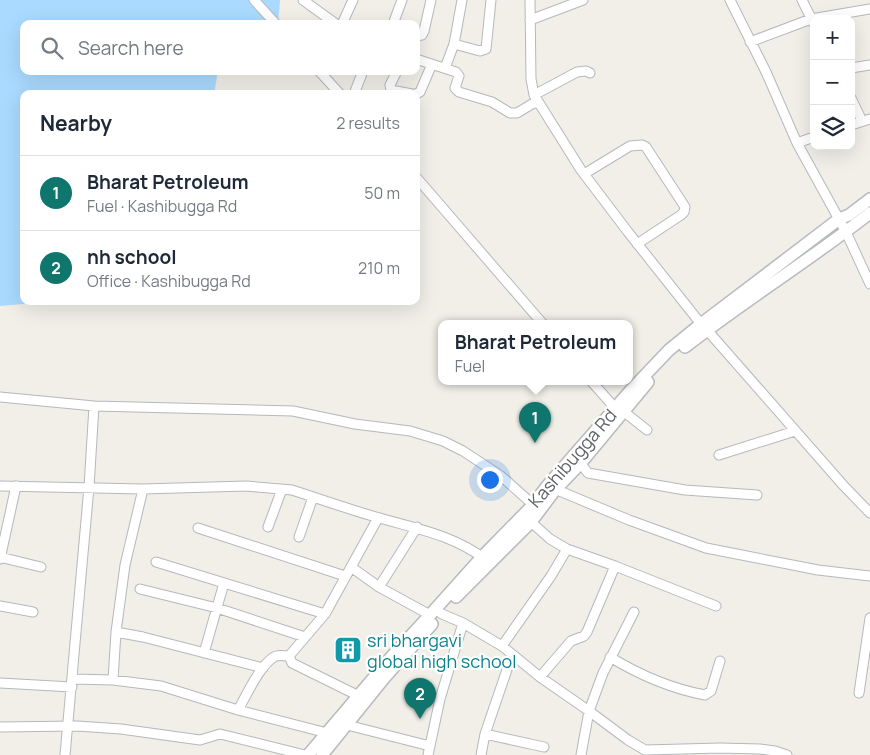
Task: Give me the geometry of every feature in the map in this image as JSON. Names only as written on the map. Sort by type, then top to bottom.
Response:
[{"type":"main road","name":"Kashibugga Rd","points":[[704,327],[838,219],[848,215],[870,199]]},
{"type":"main road","name":"Kashibugga Rd","points":[[322,755],[332,735],[362,698],[392,655],[436,613],[536,508],[669,350],[846,232],[870,213]]},
{"type":"main road","name":"Kashibugga Rd","points":[[486,560],[531,522],[536,508]]},
{"type":"main road","name":"Kashibugga Rd","points":[[306,755],[347,725],[362,698]]},
{"type":"street","points":[[254,0],[272,20]]},
{"type":"street","points":[[344,20],[352,0]]},
{"type":"street","points":[[394,20],[402,0]]},
{"type":"street","points":[[420,35],[424,31],[431,0]]},
{"type":"street","points":[[445,68],[454,44],[462,0]]},
{"type":"street","points":[[454,44],[480,51],[486,49],[491,0]]},
{"type":"street","points":[[530,0],[531,79],[536,99],[584,174],[704,327],[870,513]]},
{"type":"street","points":[[530,20],[583,0]]},
{"type":"street","points":[[730,0],[797,143],[846,232],[870,284]]},
{"type":"street","points":[[802,0],[810,18]]},
{"type":"street","points":[[309,2],[331,20]]},
{"type":"street","points":[[843,15],[870,9]]},
{"type":"street","points":[[750,42],[810,23]]},
{"type":"street","points":[[420,60],[458,73],[459,80],[455,88],[459,92],[492,102],[510,113],[517,113],[532,104],[536,99],[578,72],[586,71],[590,73]]},
{"type":"street","points":[[420,92],[432,64]]},
{"type":"street","points":[[855,67],[870,65]]},
{"type":"street","points":[[323,75],[336,90]]},
{"type":"street","points":[[356,90],[361,75]]},
{"type":"street","points":[[391,90],[390,85],[395,75]]},
{"type":"street","points":[[855,104],[866,120]]},
{"type":"street","points":[[797,143],[810,138]]},
{"type":"street","points":[[584,174],[630,146],[642,145],[646,147],[684,207],[684,212],[637,244]]},
{"type":"street","points":[[420,182],[540,320]]},
{"type":"street","points":[[595,385],[619,410],[647,430]]},
{"type":"street","points":[[0,398],[94,406],[293,411],[355,424],[410,431],[443,441],[463,451],[501,476],[536,508]]},
{"type":"street","points":[[65,755],[73,683],[94,406]]},
{"type":"street","points":[[719,455],[796,431]]},
{"type":"street","points":[[578,460],[588,473],[685,490],[757,494]]},
{"type":"street","points":[[0,486],[143,489],[246,486],[282,489],[378,518],[417,527],[464,545],[486,560]]},
{"type":"street","points":[[16,486],[0,558],[41,567]]},
{"type":"street","points":[[551,488],[629,520],[706,548],[818,570],[870,576]]},
{"type":"street","points":[[113,680],[116,632],[124,565],[143,489]]},
{"type":"street","points":[[268,527],[282,489]]},
{"type":"street","points":[[299,537],[313,497]]},
{"type":"street","points":[[238,710],[263,668],[275,656],[289,656],[325,614],[378,518]]},
{"type":"street","points":[[531,522],[550,539],[567,549],[716,606]]},
{"type":"street","points":[[379,587],[417,527]]},
{"type":"street","points":[[198,528],[345,576]]},
{"type":"street","points":[[502,646],[551,576],[567,549]]},
{"type":"street","points":[[156,562],[325,614]]},
{"type":"street","points":[[540,677],[571,641],[584,636],[587,632],[615,566]]},
{"type":"street","points":[[351,567],[379,587],[463,623],[502,646],[540,677],[645,752],[719,752],[760,749],[788,755]]},
{"type":"street","points":[[204,653],[224,583]]},
{"type":"street","points":[[140,588],[216,608],[305,637]]},
{"type":"street","points":[[0,606],[33,612]]},
{"type":"street","points":[[581,755],[589,711],[610,656],[634,612]]},
{"type":"street","points":[[859,693],[870,618]]},
{"type":"street","points":[[347,725],[429,750],[440,700],[463,623]]},
{"type":"street","points":[[116,632],[143,637],[263,668]]},
{"type":"street","points":[[480,755],[485,734],[512,655]]},
{"type":"street","points":[[289,656],[292,663],[362,698]]},
{"type":"street","points":[[610,656],[625,666],[672,685],[705,695],[711,691],[720,661]]},
{"type":"street","points":[[0,683],[73,683],[113,680],[161,686],[238,710],[332,735]]},
{"type":"street","points":[[0,728],[67,726],[121,729],[200,740],[220,734],[306,755]]},
{"type":"street","points":[[485,734],[544,748]]},
{"type":"water","points":[[0,0],[280,0],[278,20],[20,20],[20,75],[217,75],[215,90],[20,90],[20,304],[0,306]]},
{"type":"place","name":"Bharat Petroleum","points":[[535,443]]},
{"type":"place","name":"sri bhargavi global high school","points":[[348,650]]},
{"type":"place","name":"nh school","points":[[420,719]]}]
